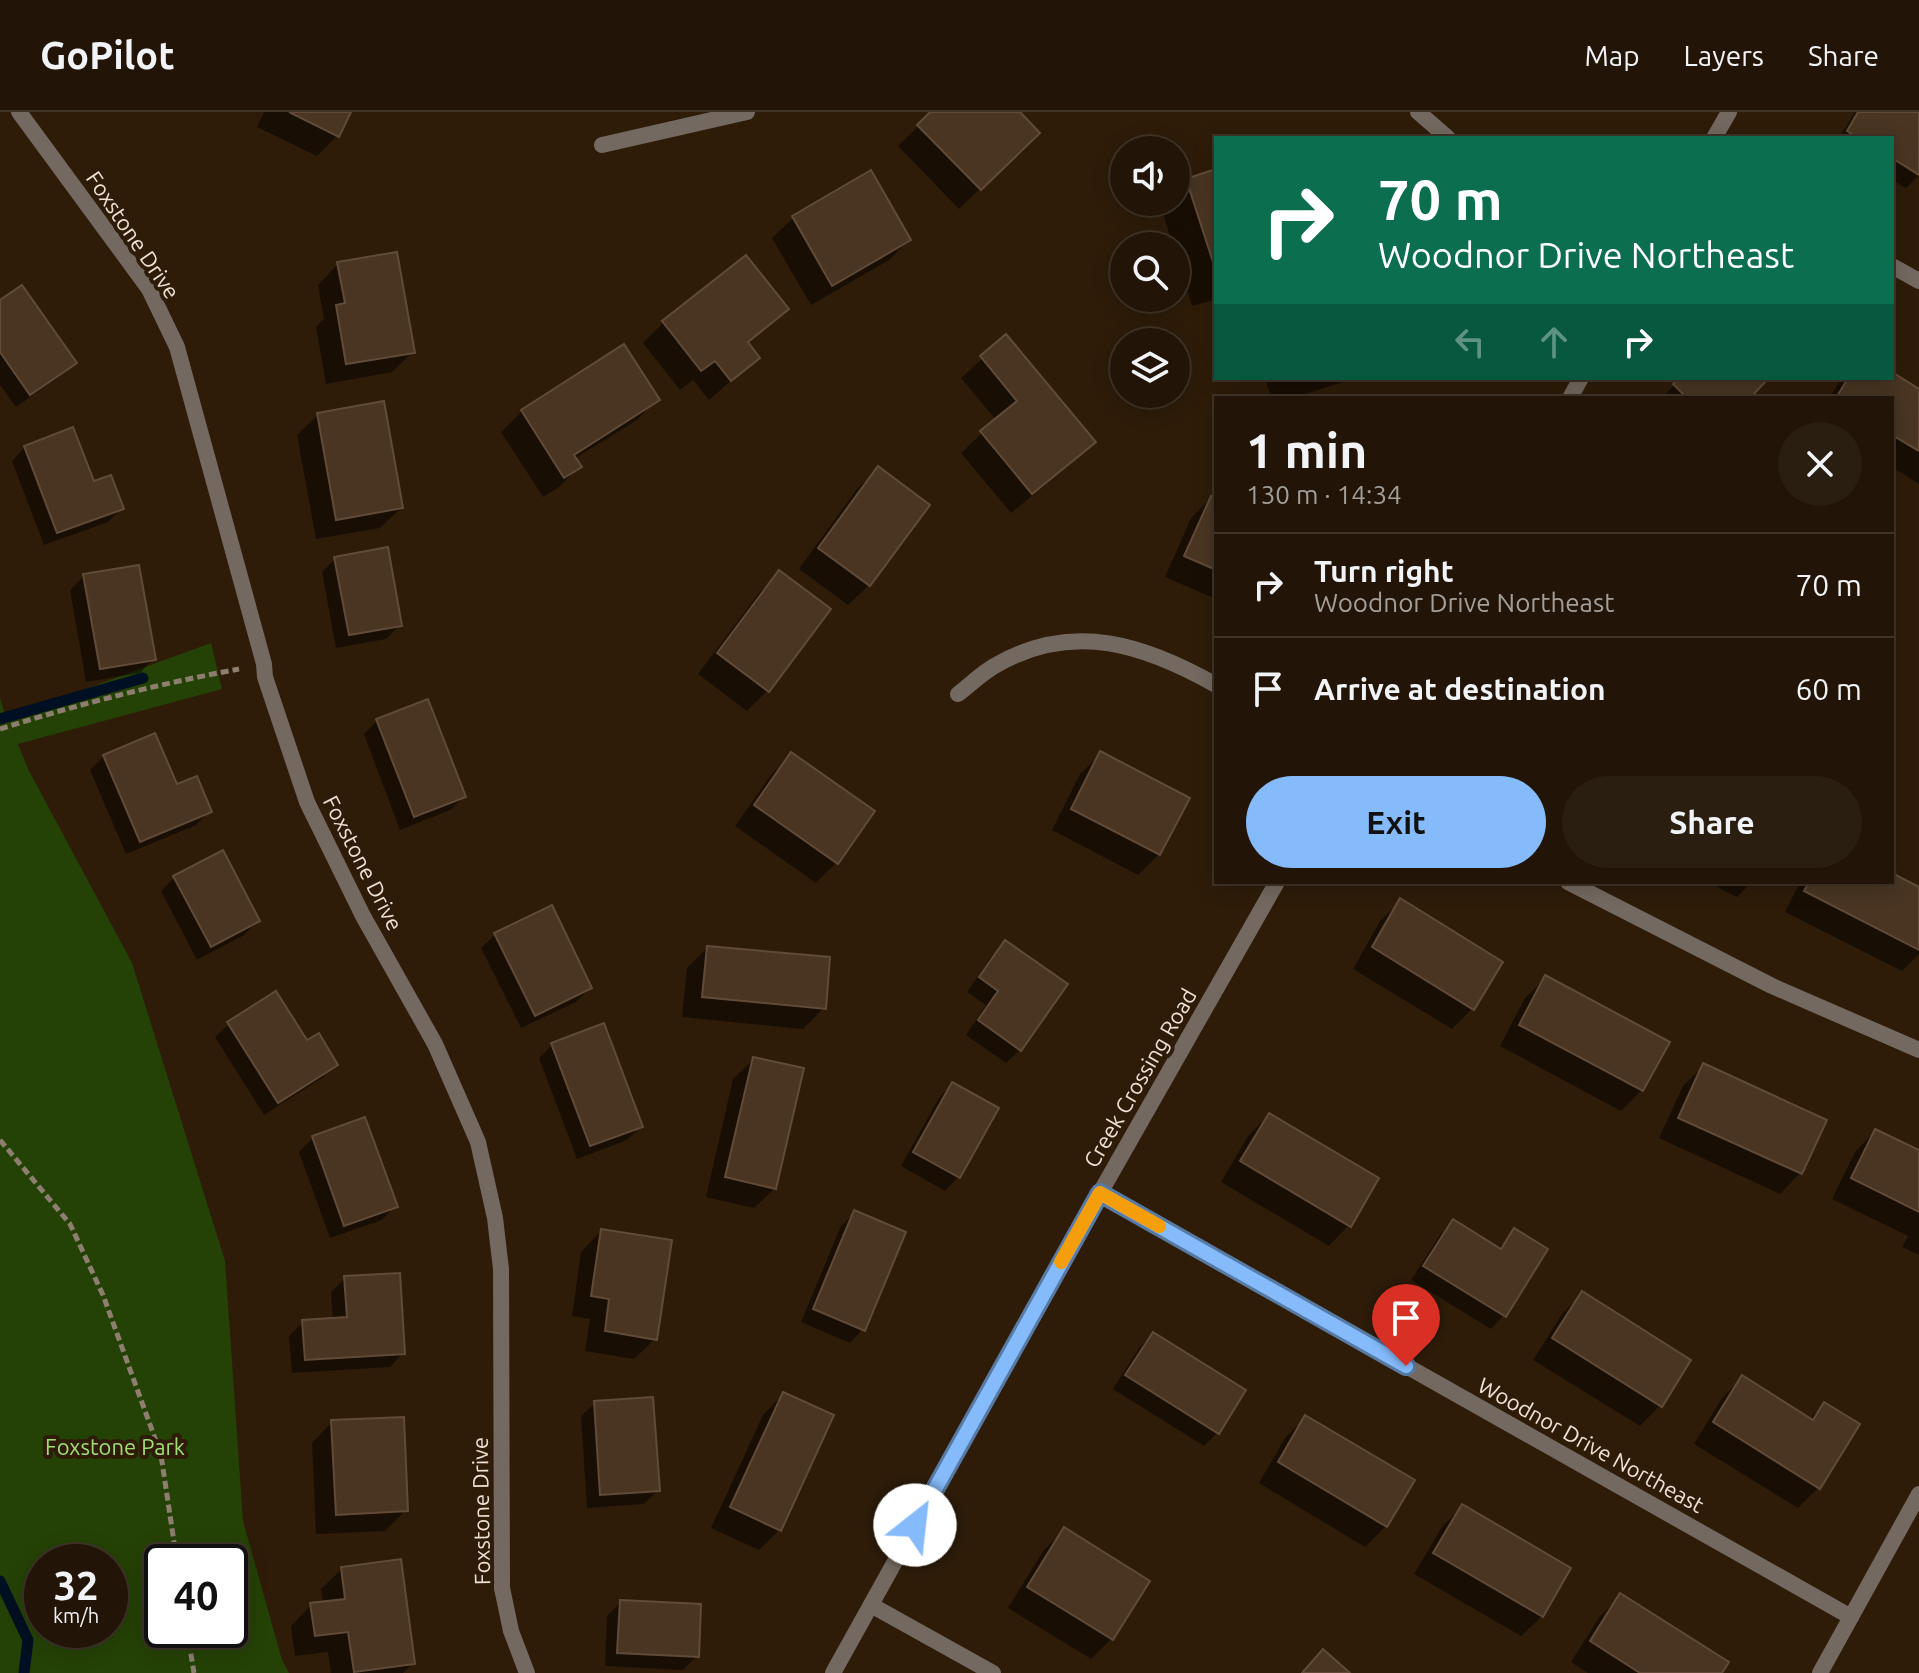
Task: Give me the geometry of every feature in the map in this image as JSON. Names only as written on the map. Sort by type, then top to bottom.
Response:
[{"type":"street","name":"Foxstone Drive","points":[[19,112],[149,289],[177,347],[265,677],[307,802],[363,916],[435,1044],[478,1142],[495,1218],[501,1269],[502,1588],[511,1631],[527,1673]]},
{"type":"street","points":[[602,145],[747,112]]},
{"type":"street","points":[[1418,112],[1446,136]]},
{"type":"street","points":[[1715,136],[1729,112]]},
{"type":"street","points":[[1894,267],[1919,281]]},
{"type":"street","points":[[958,694],[997,664],[1038,646],[1076,639],[1111,642],[1152,654],[1214,684]]},
{"type":"street","name":"Creek Crossing Road","points":[[833,1673],[1276,884]]},
{"type":"street","points":[[1572,884],[1772,986],[1919,1050]]},
{"type":"street","name":"Woodnor Drive Northeast","points":[[1100,1193],[1851,1617]]},
{"type":"street","points":[[1820,1673],[1919,1494]]},
{"type":"street","points":[[871,1605],[993,1673]]},
{"type":"path","points":[[0,729],[151,686],[264,664]]},
{"type":"path","points":[[0,1140],[70,1224],[103,1295],[161,1455],[174,1544]]},
{"type":"path","points":[[190,1648],[194,1673]]},
{"type":"green space","name":"Foxstone Park","points":[[211,643],[222,689],[18,744],[28,769],[132,963],[225,1261],[243,1521],[282,1660],[289,1673],[0,1673],[0,698],[6,718]]},
{"type":"building","points":[[289,112],[351,112],[339,137]]},
{"type":"building","points":[[930,112],[1020,112],[1040,133],[981,190],[917,125]]},
{"type":"building","points":[[1858,112],[1919,112],[1919,175],[1894,159],[1894,136],[1855,136],[1847,131]]},
{"type":"building","points":[[871,170],[911,240],[832,286],[792,216]]},
{"type":"building","points":[[1214,170],[1214,265],[1190,191],[1190,178]]},
{"type":"building","points":[[397,252],[415,353],[346,364],[336,305],[345,303],[337,262]]},
{"type":"building","points":[[746,255],[789,309],[748,342],[760,358],[731,381],[715,361],[701,371],[662,321]]},
{"type":"building","points":[[22,285],[77,363],[30,395],[0,352],[0,300]]},
{"type":"building","points":[[1006,334],[1096,442],[1032,494],[980,431],[1017,401],[980,356]]},
{"type":"building","points":[[624,344],[660,400],[574,455],[582,467],[564,478],[521,410]]},
{"type":"building","points":[[1894,373],[1919,389],[1919,451],[1894,436],[1894,396],[1837,396],[1847,380],[1894,380]]},
{"type":"building","points":[[1677,380],[1767,380],[1752,396],[1685,396],[1673,384]]},
{"type":"building","points":[[384,401],[403,508],[336,520],[317,413]]},
{"type":"building","points":[[73,427],[94,481],[111,475],[124,509],[57,533],[24,446]]},
{"type":"building","points":[[878,466],[930,505],[870,586],[818,548]]},
{"type":"building","points":[[1211,496],[1214,497],[1214,569],[1184,556]]},
{"type":"building","points":[[388,547],[402,626],[349,635],[334,557]]},
{"type":"building","points":[[139,565],[156,660],[100,669],[83,574]]},
{"type":"building","points":[[779,570],[831,609],[769,692],[717,653]]},
{"type":"building","points":[[428,699],[466,797],[414,817],[376,719]]},
{"type":"building","points":[[155,733],[177,784],[197,776],[212,812],[140,842],[103,755]]},
{"type":"building","points":[[1100,751],[1190,798],[1160,855],[1071,809]]},
{"type":"building","points":[[791,752],[875,811],[838,864],[754,805]]},
{"type":"building","points":[[223,850],[260,921],[211,947],[173,876]]},
{"type":"building","points":[[1894,874],[1919,887],[1919,950],[1804,891],[1808,884],[1894,884]]},
{"type":"building","points":[[1400,898],[1503,962],[1474,1010],[1372,947]]},
{"type":"building","points":[[552,905],[592,988],[535,1016],[494,933]]},
{"type":"building","points":[[1005,940],[1068,984],[1021,1051],[978,1020],[998,991],[979,977]]},
{"type":"building","points":[[707,946],[830,957],[826,1009],[702,997]]},
{"type":"building","points":[[1545,975],[1670,1042],[1643,1091],[1519,1025]]},
{"type":"building","points":[[276,991],[307,1040],[319,1033],[338,1065],[278,1103],[227,1022]]},
{"type":"building","points":[[604,1023],[643,1127],[590,1146],[551,1043]]},
{"type":"building","points":[[753,1057],[804,1068],[776,1189],[725,1177]]},
{"type":"building","points":[[1703,1063],[1827,1120],[1802,1174],[1678,1118]]},
{"type":"building","points":[[952,1082],[999,1108],[960,1178],[913,1152]]},
{"type":"building","points":[[1269,1113],[1379,1178],[1351,1227],[1240,1161]]},
{"type":"building","points":[[365,1117],[398,1207],[344,1226],[312,1136]]},
{"type":"building","points":[[1875,1129],[1919,1150],[1919,1212],[1851,1178]]},
{"type":"building","points":[[854,1210],[906,1232],[865,1331],[813,1309]]},
{"type":"building","points":[[1453,1219],[1501,1249],[1514,1228],[1548,1249],[1506,1317],[1423,1266]]},
{"type":"building","points":[[601,1229],[672,1240],[657,1340],[605,1331],[609,1299],[591,1296]]},
{"type":"building","points":[[400,1273],[405,1354],[305,1360],[302,1320],[347,1317],[344,1276]]},
{"type":"building","points":[[1582,1291],[1691,1360],[1662,1407],[1552,1338]]},
{"type":"building","points":[[1153,1332],[1246,1390],[1219,1434],[1125,1375]]},
{"type":"building","points":[[1742,1375],[1813,1420],[1824,1402],[1860,1424],[1820,1489],[1713,1422]]},
{"type":"building","points":[[783,1392],[834,1415],[781,1531],[730,1507]]},
{"type":"building","points":[[653,1397],[660,1491],[600,1495],[594,1401]]},
{"type":"building","points":[[1305,1415],[1415,1480],[1387,1527],[1278,1462]]},
{"type":"building","points":[[404,1417],[408,1511],[336,1515],[331,1420]]},
{"type":"building","points":[[1462,1504],[1571,1568],[1543,1617],[1433,1553]]},
{"type":"building","points":[[1064,1527],[1150,1581],[1113,1640],[1027,1587]]},
{"type":"building","points":[[401,1559],[415,1664],[354,1672],[348,1632],[315,1636],[310,1603],[345,1599],[341,1567]]},
{"type":"building","points":[[1620,1593],[1729,1662],[1722,1673],[1640,1673],[1590,1641]]},
{"type":"building","points":[[620,1600],[701,1604],[699,1657],[617,1653]]},
{"type":"building","points":[[1323,1649],[1350,1673],[1302,1673]]},
{"type":"waterway","points":[[0,719],[143,678]]},
{"type":"waterway","points":[[0,1581],[28,1640],[24,1673]]},
{"type":"slow traffic","points":[[1061,1262],[1100,1193],[1159,1226]]},
{"type":"route","points":[[915,1525],[1100,1193],[1406,1366]]}]
